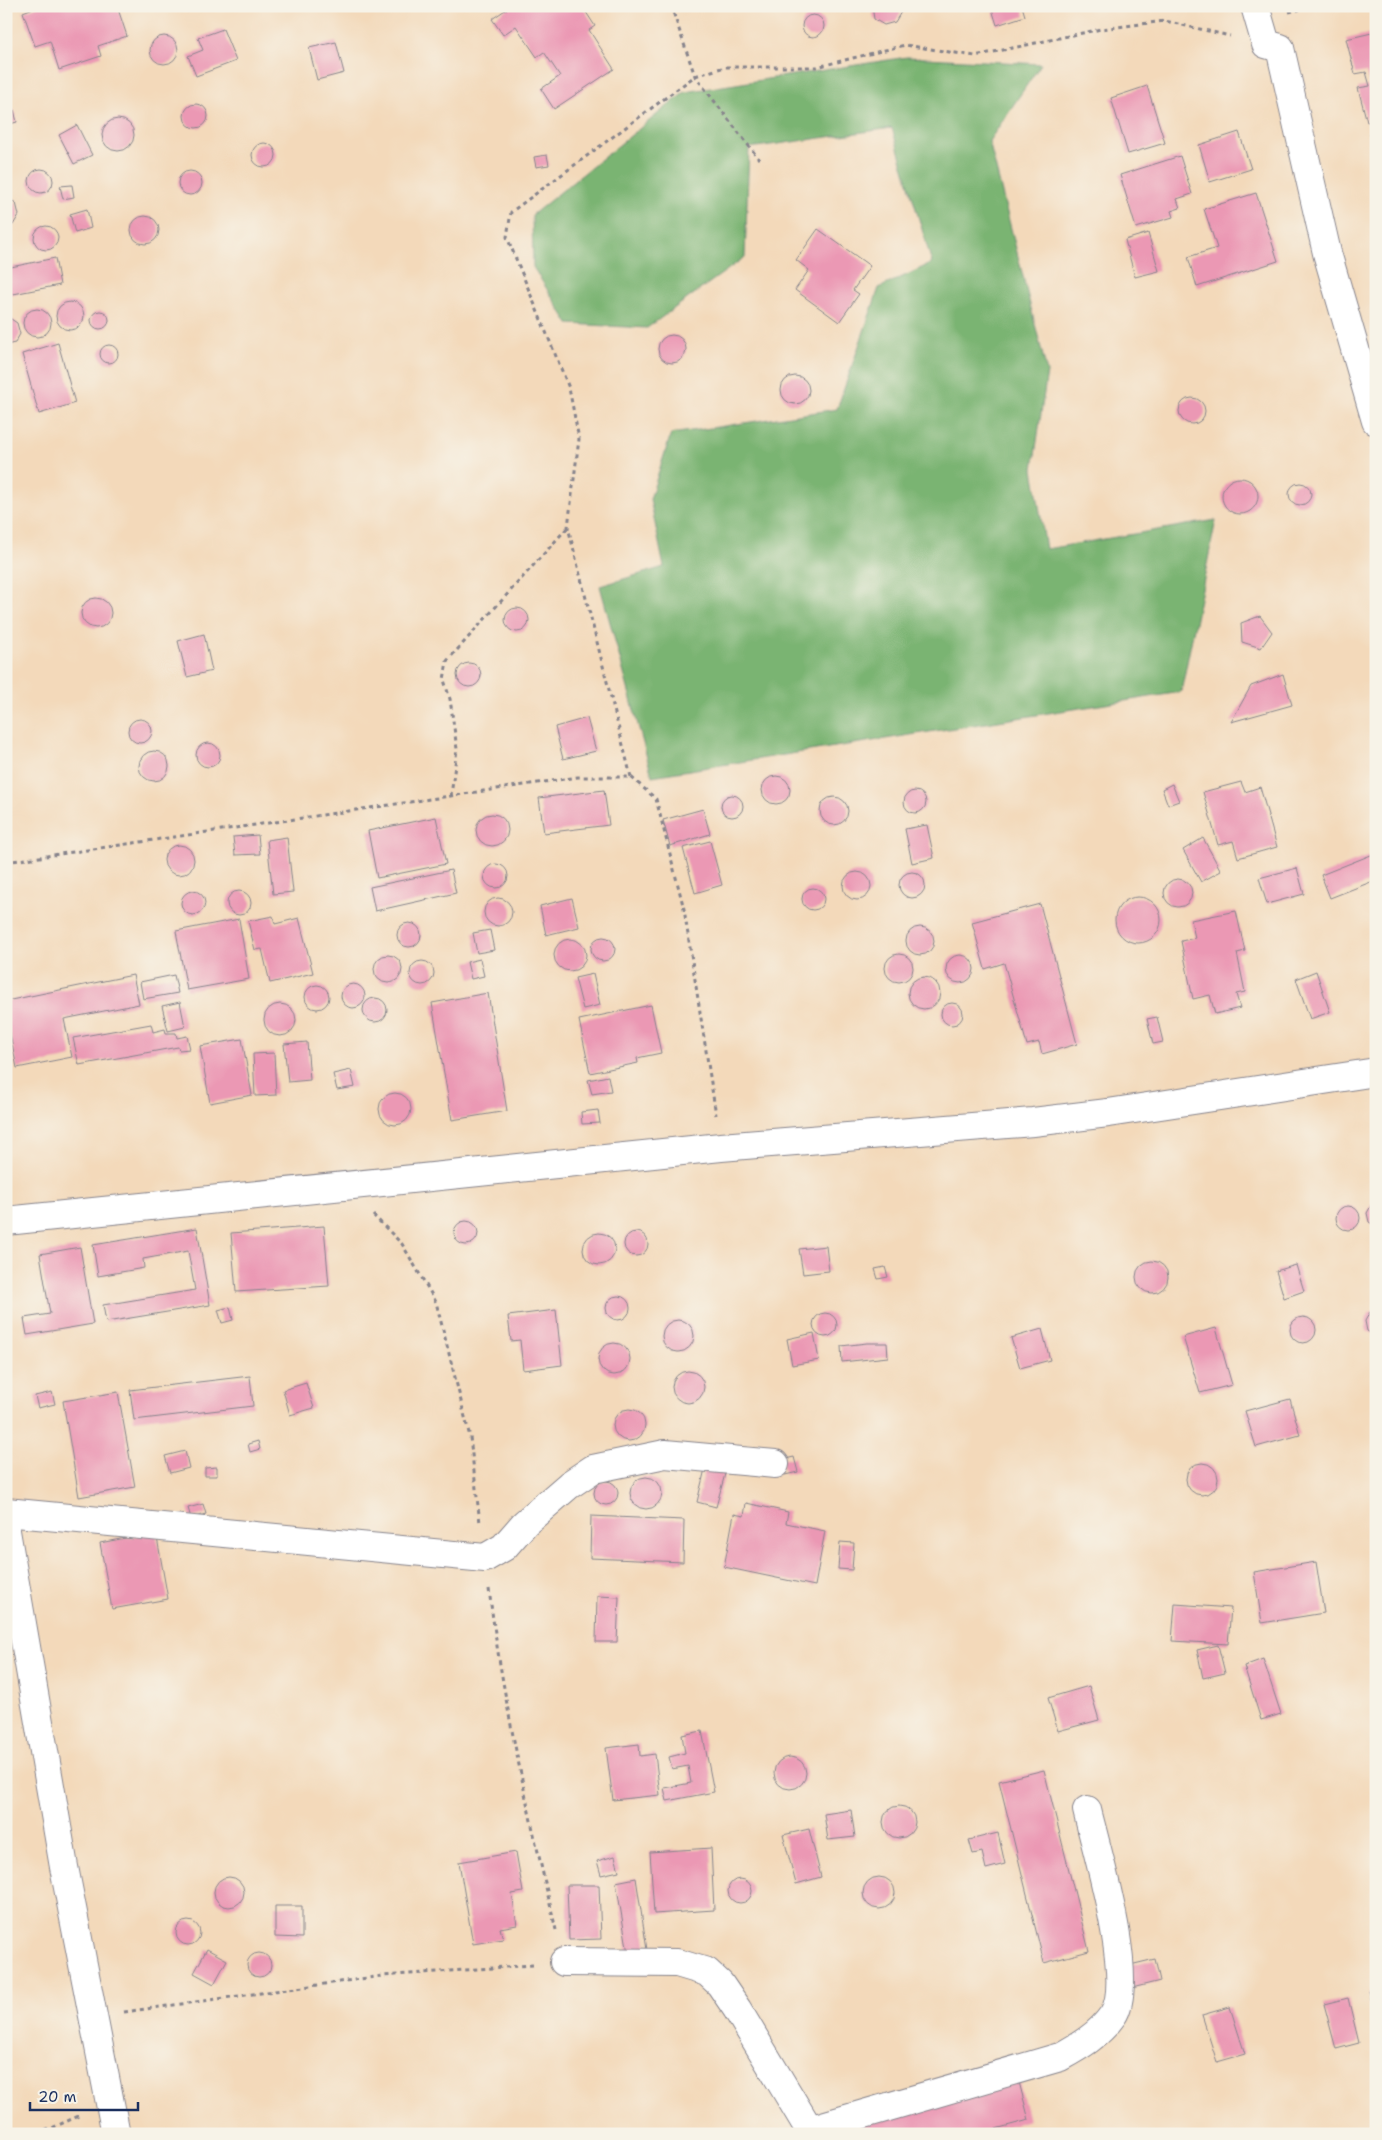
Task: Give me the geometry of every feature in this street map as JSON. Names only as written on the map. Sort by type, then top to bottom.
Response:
[{"type":"street","points":[[1255,6],[1266,44],[1280,48],[1327,252],[1376,421]]},
{"type":"street","points":[[6,1221],[721,1148],[1052,1120],[1376,1072]]},
{"type":"street","points":[[6,1512],[485,1558],[504,1547],[525,1523],[569,1485],[593,1469],[665,1454],[775,1464]]},
{"type":"street","points":[[6,1531],[92,2017],[116,2134]]},
{"type":"street","points":[[564,1962],[677,1963],[707,1972],[720,1984],[811,2132],[1060,2057],[1091,2040],[1114,2014],[1120,1985],[1120,1948],[1087,1810]]},
{"type":"path","points":[[671,6],[696,76],[759,159]]},
{"type":"path","points":[[721,1148],[684,909],[656,799],[631,777],[568,527],[579,439],[570,388],[507,237],[510,212],[696,76],[725,67],[817,66],[905,45],[975,56],[1102,29],[1165,21],[1266,44]]},
{"type":"path","points":[[451,796],[457,749],[450,699],[444,680],[447,661],[568,527]]},
{"type":"path","points":[[6,862],[578,777],[631,777]]},
{"type":"path","points":[[92,2017],[382,1976],[564,1962],[541,1870],[494,1630],[470,1438],[436,1302],[402,1244],[345,1186]]},
{"type":"path","points":[[38,2134],[109,2102]]},
{"type":"green space","points":[[907,57],[1041,64],[989,141],[1047,372],[1033,469],[1046,549],[1216,520],[1181,692],[652,776],[600,586],[664,567],[650,499],[671,434],[837,409],[879,288],[932,263],[892,128],[749,148],[745,257],[647,328],[569,324],[533,267],[532,215],[685,92]]},
{"type":"building","points":[[38,6],[117,6],[127,36],[98,46],[101,56],[59,70],[50,41],[35,46],[23,12]]},
{"type":"building","points":[[511,6],[582,6],[595,26],[589,30],[614,69],[554,109],[541,89],[560,76],[544,52],[537,57],[516,26],[503,35],[492,19]]},
{"type":"building","points":[[872,6],[900,6],[901,12],[895,22],[884,25],[874,19]]},
{"type":"building","points":[[991,6],[1022,6],[1025,16],[997,25]]},
{"type":"building","points":[[813,15],[821,18],[824,26],[821,34],[813,37],[805,34],[802,26],[805,18]]},
{"type":"building","points":[[223,29],[236,61],[196,76],[188,56],[203,50],[198,38]]},
{"type":"building","points":[[1376,32],[1375,131],[1372,121],[1367,122],[1358,88],[1370,86],[1366,72],[1355,74],[1346,39]]},
{"type":"building","points":[[164,36],[174,40],[178,50],[174,60],[164,64],[154,60],[150,50],[154,40]]},
{"type":"building","points":[[336,42],[344,73],[317,80],[309,48]]},
{"type":"building","points":[[1147,86],[1165,143],[1128,154],[1111,98]]},
{"type":"building","points":[[196,104],[205,107],[208,116],[205,125],[196,128],[187,125],[184,116],[187,107]]},
{"type":"building","points":[[14,110],[17,122],[6,125],[6,112]]},
{"type":"building","points":[[118,119],[129,124],[134,135],[129,146],[118,151],[107,146],[102,135],[107,124]]},
{"type":"building","points":[[77,125],[92,155],[74,164],[59,135]]},
{"type":"building","points":[[1239,132],[1251,169],[1210,182],[1199,145]]},
{"type":"building","points":[[1376,133],[1376,156],[1375,156],[1370,134]]},
{"type":"building","points":[[264,143],[273,146],[276,155],[273,164],[264,167],[255,164],[252,155],[255,146]]},
{"type":"building","points":[[547,155],[549,165],[536,167],[534,157]]},
{"type":"building","points":[[1180,156],[1192,194],[1177,199],[1180,208],[1171,211],[1173,217],[1136,228],[1120,175]]},
{"type":"building","points":[[41,169],[50,172],[53,181],[50,190],[41,193],[32,190],[29,181],[32,172]]},
{"type":"building","points":[[190,171],[199,174],[202,183],[199,192],[190,195],[181,192],[178,183],[181,174]]},
{"type":"building","points":[[72,185],[74,197],[63,199],[60,186]]},
{"type":"building","points":[[1256,193],[1278,261],[1197,287],[1188,257],[1217,248],[1204,209]]},
{"type":"building","points":[[6,197],[16,203],[19,215],[13,225],[6,227]]},
{"type":"building","points":[[87,209],[91,228],[75,233],[70,214]]},
{"type":"building","points":[[145,216],[155,220],[159,230],[155,240],[145,244],[135,240],[131,230],[135,220]]},
{"type":"building","points":[[46,226],[55,229],[58,238],[55,247],[46,250],[37,247],[34,238],[37,229]]},
{"type":"building","points":[[818,229],[870,266],[853,290],[859,294],[839,322],[795,290],[809,270],[796,260]]},
{"type":"building","points":[[1148,233],[1159,271],[1135,277],[1125,240]]},
{"type":"building","points":[[55,258],[60,285],[8,295],[6,268]]},
{"type":"building","points":[[70,302],[80,306],[84,316],[80,326],[70,330],[60,326],[56,316],[60,306]]},
{"type":"building","points":[[37,309],[47,313],[51,323],[47,333],[37,337],[27,333],[23,323],[27,313]]},
{"type":"building","points":[[100,311],[106,314],[109,320],[106,326],[100,329],[94,326],[91,320],[94,314]]},
{"type":"building","points":[[8,317],[17,323],[20,334],[15,343],[6,345]]},
{"type":"building","points":[[672,335],[682,339],[686,349],[682,359],[672,363],[662,359],[658,349],[662,339]]},
{"type":"building","points":[[58,343],[75,403],[39,414],[22,354]]},
{"type":"building","points":[[109,345],[115,348],[118,354],[115,360],[109,363],[103,360],[100,354],[103,348]]},
{"type":"building","points":[[795,376],[805,380],[809,390],[805,400],[795,404],[785,400],[781,390],[785,380]]},
{"type":"building","points":[[1192,398],[1201,402],[1205,411],[1201,420],[1192,424],[1183,420],[1179,411],[1183,402]]},
{"type":"building","points":[[1240,478],[1252,484],[1258,496],[1252,508],[1240,514],[1228,508],[1222,496],[1228,484]]},
{"type":"building","points":[[1300,483],[1308,486],[1311,494],[1308,502],[1300,505],[1292,502],[1289,494],[1292,486]]},
{"type":"building","points":[[96,598],[107,602],[111,613],[107,624],[96,628],[85,624],[81,613],[85,602]]},
{"type":"building","points":[[517,608],[525,612],[529,620],[525,628],[517,632],[509,628],[505,620],[509,612]]},
{"type":"building","points":[[1260,616],[1272,632],[1261,648],[1242,642],[1241,623]]},
{"type":"building","points":[[204,634],[212,671],[187,677],[178,641]]},
{"type":"building","points":[[469,663],[477,667],[481,675],[477,683],[469,687],[461,683],[457,675],[461,667]]},
{"type":"building","points":[[1283,674],[1292,705],[1231,722],[1251,686]]},
{"type":"building","points":[[587,718],[596,751],[563,759],[555,727]]},
{"type":"building","points":[[140,719],[148,723],[152,731],[148,739],[140,743],[132,739],[128,731],[132,723]]},
{"type":"building","points":[[208,743],[216,747],[220,755],[216,763],[208,767],[200,763],[196,755],[200,747]]},
{"type":"building","points":[[154,751],[165,755],[169,766],[165,777],[154,781],[143,777],[139,766],[143,755]]},
{"type":"building","points":[[776,776],[786,780],[790,790],[786,800],[776,804],[766,800],[762,790],[766,780]]},
{"type":"building","points":[[1241,782],[1245,792],[1260,787],[1277,847],[1238,858],[1233,841],[1218,845],[1203,792]]},
{"type":"building","points":[[1172,784],[1179,801],[1168,805],[1162,789]]},
{"type":"building","points":[[604,790],[609,825],[544,833],[539,798]]},
{"type":"building","points":[[911,791],[919,791],[926,798],[926,806],[919,813],[911,813],[904,806],[904,798]]},
{"type":"building","points":[[728,795],[736,795],[743,802],[743,810],[736,817],[728,817],[721,810],[721,802]]},
{"type":"building","points":[[834,797],[844,801],[848,811],[844,821],[834,825],[824,821],[820,811],[824,801]]},
{"type":"building","points":[[703,809],[710,834],[670,846],[663,820]]},
{"type":"building","points":[[492,814],[498,815],[503,819],[507,824],[507,836],[503,841],[498,845],[492,846],[486,845],[481,841],[477,836],[476,830],[477,824],[481,819],[486,815]]},
{"type":"building","points":[[436,817],[446,864],[377,878],[368,831]]},
{"type":"building","points":[[927,825],[934,858],[912,863],[905,829]]},
{"type":"building","points":[[258,835],[260,854],[235,855],[233,837]]},
{"type":"building","points":[[287,837],[293,892],[273,894],[267,840]]},
{"type":"building","points":[[1203,838],[1221,871],[1201,882],[1183,850]]},
{"type":"building","points":[[710,841],[722,885],[695,893],[683,848]]},
{"type":"building","points":[[179,845],[190,849],[194,860],[190,871],[179,875],[168,871],[164,860],[168,849]]},
{"type":"building","points":[[1376,853],[1376,880],[1330,898],[1321,875]]},
{"type":"building","points":[[496,864],[504,868],[508,876],[504,884],[496,888],[488,884],[484,876],[488,868]]},
{"type":"building","points":[[1297,868],[1304,894],[1267,904],[1259,878]]},
{"type":"building","points":[[451,870],[456,893],[375,911],[370,887]]},
{"type":"building","points":[[857,872],[867,876],[871,886],[867,896],[857,900],[847,896],[843,886],[847,876]]},
{"type":"building","points":[[912,872],[921,876],[925,885],[921,894],[912,898],[903,894],[899,885],[903,876]]},
{"type":"building","points":[[1178,879],[1188,883],[1192,893],[1188,903],[1178,907],[1168,903],[1164,893],[1168,883]]},
{"type":"building","points":[[809,888],[817,888],[824,895],[824,903],[817,910],[809,910],[802,903],[802,895]]},
{"type":"building","points":[[193,891],[201,895],[205,903],[201,911],[193,915],[185,911],[181,903],[185,895]]},
{"type":"building","points":[[239,891],[247,895],[251,903],[247,911],[239,915],[231,911],[227,903],[231,895]]},
{"type":"building","points":[[1134,897],[1142,897],[1151,901],[1157,907],[1161,920],[1157,933],[1151,939],[1142,943],[1134,943],[1125,939],[1119,933],[1115,924],[1115,916],[1119,907],[1125,901]]},
{"type":"building","points":[[498,898],[508,902],[512,912],[508,922],[498,926],[488,922],[484,912],[488,902]]},
{"type":"building","points":[[572,898],[579,927],[546,935],[540,906]]},
{"type":"building","points":[[1040,904],[1077,1044],[1042,1054],[1039,1042],[1027,1045],[1004,963],[985,969],[972,922]]},
{"type":"building","points":[[1236,911],[1245,951],[1237,953],[1245,992],[1236,994],[1240,1008],[1215,1014],[1210,995],[1193,999],[1181,941],[1195,938],[1191,920]]},
{"type":"building","points":[[273,916],[275,924],[299,918],[313,973],[270,983],[262,949],[255,950],[248,921]]},
{"type":"building","points":[[239,919],[249,979],[187,990],[176,931]]},
{"type":"building","points":[[409,923],[417,927],[421,935],[417,943],[409,947],[401,943],[397,935],[401,927]]},
{"type":"building","points":[[920,927],[930,931],[934,941],[930,951],[920,955],[910,951],[906,941],[910,931]]},
{"type":"building","points":[[490,930],[494,950],[477,953],[473,933]]},
{"type":"building","points":[[603,937],[611,941],[615,949],[611,957],[603,961],[595,957],[591,949],[595,941]]},
{"type":"building","points":[[570,939],[576,940],[581,944],[585,949],[585,961],[581,966],[576,970],[570,971],[564,970],[559,966],[555,961],[554,955],[555,949],[559,944],[564,940]]},
{"type":"building","points":[[899,954],[909,958],[913,968],[909,978],[899,982],[889,978],[885,968],[889,958]]},
{"type":"building","points":[[388,955],[398,959],[402,969],[398,979],[388,983],[378,979],[374,969],[378,959]]},
{"type":"building","points":[[960,955],[970,959],[974,969],[970,979],[960,983],[950,979],[946,969],[950,959]]},
{"type":"building","points":[[480,959],[484,976],[471,979],[467,962]]},
{"type":"building","points":[[422,961],[430,965],[434,973],[430,981],[422,985],[414,981],[410,973],[414,965]]},
{"type":"building","points":[[1316,971],[1330,1012],[1310,1019],[1296,979]]},
{"type":"building","points":[[593,974],[600,1005],[583,1009],[575,978]]},
{"type":"building","points":[[133,975],[139,1004],[64,1019],[72,1057],[17,1068],[6,1014],[6,1001]]},
{"type":"building","points":[[174,975],[178,993],[143,999],[140,982]]},
{"type":"building","points":[[924,977],[936,981],[940,993],[936,1005],[924,1009],[912,1005],[908,993],[912,981]]},
{"type":"building","points":[[353,984],[361,988],[365,996],[361,1004],[353,1008],[345,1004],[341,996],[345,988]]},
{"type":"building","points":[[317,985],[325,989],[329,997],[325,1005],[317,1009],[309,1005],[305,997],[309,989]]},
{"type":"building","points":[[488,993],[507,1111],[452,1120],[432,1003]]},
{"type":"building","points":[[375,998],[383,1002],[387,1010],[383,1018],[375,1022],[367,1018],[363,1010],[367,1002]]},
{"type":"building","points":[[180,1002],[185,1027],[168,1031],[162,1006]]},
{"type":"building","points":[[948,1003],[956,1003],[963,1010],[963,1018],[956,1025],[948,1025],[941,1018],[941,1010]]},
{"type":"building","points":[[280,1004],[292,1008],[296,1020],[292,1032],[280,1036],[268,1032],[264,1020],[268,1008]]},
{"type":"building","points":[[651,1005],[661,1053],[637,1058],[638,1063],[590,1073],[579,1020]]},
{"type":"building","points":[[1157,1017],[1163,1042],[1153,1044],[1147,1019]]},
{"type":"building","points":[[151,1024],[153,1032],[165,1029],[166,1033],[176,1033],[177,1038],[187,1036],[190,1049],[179,1050],[178,1047],[79,1065],[73,1038]]},
{"type":"building","points":[[242,1039],[252,1095],[210,1103],[200,1046]]},
{"type":"building","points":[[307,1042],[310,1080],[288,1082],[284,1044]]},
{"type":"building","points":[[274,1053],[276,1095],[255,1096],[253,1054]]},
{"type":"building","points":[[351,1070],[355,1087],[337,1090],[333,1074]]},
{"type":"building","points":[[608,1076],[611,1091],[592,1094],[588,1080]]},
{"type":"building","points":[[395,1093],[407,1097],[411,1109],[407,1121],[395,1125],[383,1121],[379,1109],[383,1097]]},
{"type":"building","points":[[598,1110],[600,1123],[582,1124],[581,1112]]},
{"type":"building","points":[[1376,1203],[1376,1226],[1369,1222],[1367,1213],[1372,1204]]},
{"type":"building","points":[[1343,1206],[1353,1206],[1360,1213],[1360,1223],[1353,1230],[1343,1230],[1336,1223],[1336,1213]]},
{"type":"building","points":[[466,1221],[475,1224],[478,1233],[475,1242],[466,1245],[457,1242],[454,1233],[457,1224]]},
{"type":"building","points":[[324,1226],[329,1286],[236,1292],[231,1233]]},
{"type":"building","points":[[197,1228],[210,1305],[106,1322],[103,1305],[195,1290],[188,1251],[143,1259],[144,1268],[98,1276],[93,1245]]},
{"type":"building","points":[[636,1232],[645,1235],[648,1244],[645,1253],[636,1256],[627,1253],[624,1244],[627,1235]]},
{"type":"building","points":[[599,1233],[610,1238],[615,1249],[610,1260],[599,1265],[588,1260],[583,1249],[588,1238]]},
{"type":"building","points":[[826,1246],[829,1271],[803,1274],[799,1249]]},
{"type":"building","points":[[80,1247],[93,1324],[27,1335],[24,1318],[50,1314],[40,1254]]},
{"type":"building","points":[[1152,1261],[1158,1262],[1163,1266],[1167,1271],[1167,1283],[1163,1288],[1158,1292],[1152,1293],[1146,1292],[1141,1288],[1137,1283],[1136,1277],[1137,1271],[1141,1266],[1146,1262]]},
{"type":"building","points":[[1296,1265],[1304,1291],[1284,1298],[1276,1271]]},
{"type":"building","points":[[885,1267],[888,1277],[878,1279],[875,1269]]},
{"type":"building","points":[[618,1296],[627,1299],[630,1308],[627,1317],[618,1320],[609,1317],[606,1308],[609,1299]]},
{"type":"building","points":[[230,1307],[233,1320],[222,1323],[218,1310]]},
{"type":"building","points":[[556,1310],[562,1365],[523,1370],[520,1340],[511,1341],[508,1316]]},
{"type":"building","points":[[1376,1311],[1376,1336],[1367,1331],[1365,1321],[1370,1312]]},
{"type":"building","points":[[825,1313],[834,1316],[837,1325],[834,1334],[825,1337],[816,1334],[813,1325],[816,1316]]},
{"type":"building","points":[[1303,1317],[1312,1321],[1316,1330],[1312,1339],[1303,1343],[1294,1339],[1290,1330],[1294,1321]]},
{"type":"building","points":[[678,1320],[689,1325],[694,1336],[689,1347],[678,1352],[667,1347],[662,1336],[667,1325]]},
{"type":"building","points":[[1216,1328],[1232,1385],[1200,1393],[1183,1337]]},
{"type":"building","points":[[1042,1329],[1050,1360],[1020,1368],[1011,1338]]},
{"type":"building","points":[[814,1333],[819,1360],[792,1365],[787,1339]]},
{"type":"building","points":[[614,1343],[625,1348],[630,1359],[625,1370],[614,1375],[603,1370],[598,1359],[603,1348]]},
{"type":"building","points":[[887,1343],[888,1357],[842,1362],[841,1346]]},
{"type":"building","points":[[688,1371],[699,1376],[704,1387],[699,1398],[688,1403],[677,1398],[672,1387],[677,1376]]},
{"type":"building","points":[[250,1376],[253,1406],[134,1420],[130,1390]]},
{"type":"building","points":[[306,1383],[314,1408],[290,1415],[283,1390]]},
{"type":"building","points":[[52,1392],[55,1404],[38,1408],[35,1396]]},
{"type":"building","points":[[118,1392],[135,1487],[79,1497],[63,1401]]},
{"type":"building","points":[[1290,1399],[1300,1435],[1256,1447],[1245,1411]]},
{"type":"building","points":[[629,1409],[640,1414],[645,1425],[640,1436],[629,1441],[618,1436],[613,1425],[618,1414]]},
{"type":"building","points":[[258,1441],[260,1449],[250,1452],[248,1444]]},
{"type":"building","points":[[185,1451],[189,1468],[170,1473],[165,1456]]},
{"type":"building","points":[[794,1457],[798,1472],[785,1475],[781,1460]]},
{"type":"building","points":[[1202,1463],[1208,1464],[1213,1468],[1217,1473],[1217,1485],[1213,1490],[1208,1494],[1202,1495],[1196,1494],[1191,1490],[1187,1485],[1186,1479],[1187,1473],[1191,1468],[1196,1464]]},
{"type":"building","points":[[217,1467],[217,1476],[205,1476],[205,1468]]},
{"type":"building","points":[[705,1469],[725,1474],[716,1507],[697,1502]]},
{"type":"building","points":[[646,1477],[657,1482],[662,1493],[657,1504],[646,1509],[635,1504],[630,1493],[635,1482]]},
{"type":"building","points":[[606,1481],[615,1484],[618,1493],[615,1502],[606,1505],[597,1502],[594,1493],[597,1484]]},
{"type":"building","points":[[746,1503],[788,1512],[786,1523],[825,1531],[815,1586],[724,1567],[734,1514],[744,1516]]},
{"type":"building","points":[[203,1504],[206,1514],[191,1518],[188,1508]]},
{"type":"building","points":[[591,1516],[684,1520],[683,1562],[590,1558]]},
{"type":"building","points":[[156,1532],[168,1599],[112,1609],[100,1543]]},
{"type":"building","points":[[840,1542],[854,1543],[852,1570],[838,1569]]},
{"type":"building","points":[[1316,1562],[1324,1613],[1262,1623],[1254,1572]]},
{"type":"building","points":[[597,1596],[619,1597],[617,1642],[596,1642]]},
{"type":"building","points":[[1175,1604],[1231,1608],[1228,1644],[1172,1641]]},
{"type":"building","points":[[1218,1645],[1225,1673],[1203,1678],[1197,1650]]},
{"type":"building","points":[[1263,1659],[1281,1714],[1261,1720],[1244,1666]]},
{"type":"building","points":[[1089,1686],[1099,1720],[1058,1731],[1048,1698]]},
{"type":"building","points":[[702,1731],[714,1792],[667,1801],[664,1788],[691,1783],[688,1766],[672,1769],[669,1757],[685,1753],[682,1735]]},
{"type":"building","points":[[639,1744],[640,1756],[655,1754],[660,1795],[613,1800],[606,1748]]},
{"type":"building","points":[[790,1757],[796,1758],[801,1762],[805,1767],[805,1779],[801,1784],[796,1788],[790,1789],[784,1788],[779,1784],[775,1779],[774,1773],[775,1767],[779,1762],[784,1758]]},
{"type":"building","points":[[1044,1770],[1089,1951],[1044,1963],[999,1781]]},
{"type":"building","points":[[899,1806],[905,1807],[910,1811],[914,1816],[914,1828],[910,1833],[905,1837],[899,1838],[893,1837],[888,1833],[884,1828],[883,1822],[884,1816],[888,1811],[893,1807]]},
{"type":"building","points":[[851,1810],[855,1837],[828,1840],[824,1814]]},
{"type":"building","points":[[809,1829],[821,1877],[796,1884],[783,1835]]},
{"type":"building","points":[[998,1833],[1005,1864],[986,1869],[982,1852],[973,1854],[969,1840]]},
{"type":"building","points":[[711,1848],[714,1910],[654,1914],[650,1852]]},
{"type":"building","points":[[516,1852],[523,1892],[512,1894],[517,1925],[500,1928],[503,1939],[473,1944],[459,1862]]},
{"type":"building","points":[[615,1856],[619,1871],[601,1875],[597,1861]]},
{"type":"building","points":[[229,1877],[235,1878],[243,1886],[243,1898],[235,1906],[229,1907],[223,1906],[215,1898],[214,1892],[215,1886],[223,1878]]},
{"type":"building","points":[[879,1877],[885,1878],[890,1882],[894,1887],[894,1899],[890,1904],[885,1908],[879,1909],[873,1908],[868,1904],[864,1899],[863,1893],[864,1887],[868,1882],[873,1878]]},
{"type":"building","points":[[636,1878],[647,1950],[628,1953],[616,1882]]},
{"type":"building","points":[[740,1879],[749,1882],[752,1891],[749,1900],[740,1903],[731,1900],[728,1891],[731,1882]]},
{"type":"building","points":[[567,1885],[599,1885],[601,1939],[569,1940]]},
{"type":"building","points":[[275,1906],[302,1906],[302,1938],[275,1937]]},
{"type":"building","points":[[188,1921],[197,1924],[200,1933],[197,1942],[188,1945],[179,1942],[176,1933],[179,1924]]},
{"type":"building","points":[[207,1949],[227,1960],[214,1984],[194,1973]]},
{"type":"building","points":[[259,1953],[268,1956],[271,1965],[268,1974],[259,1977],[250,1974],[247,1965],[250,1956]]},
{"type":"building","points":[[1155,1959],[1160,1981],[1132,1988],[1126,1966]]},
{"type":"building","points":[[1376,1989],[1376,2014],[1375,2014],[1369,1991]]},
{"type":"building","points":[[1348,1998],[1359,2043],[1336,2049],[1324,2004]]},
{"type":"building","points":[[1230,2007],[1245,2054],[1217,2062],[1202,2015]]},
{"type":"building","points":[[1019,2082],[1029,2120],[977,2134],[855,2134],[853,2127]]},
{"type":"building","points":[[1364,2128],[1373,2134],[1353,2134],[1354,2131]]}]
